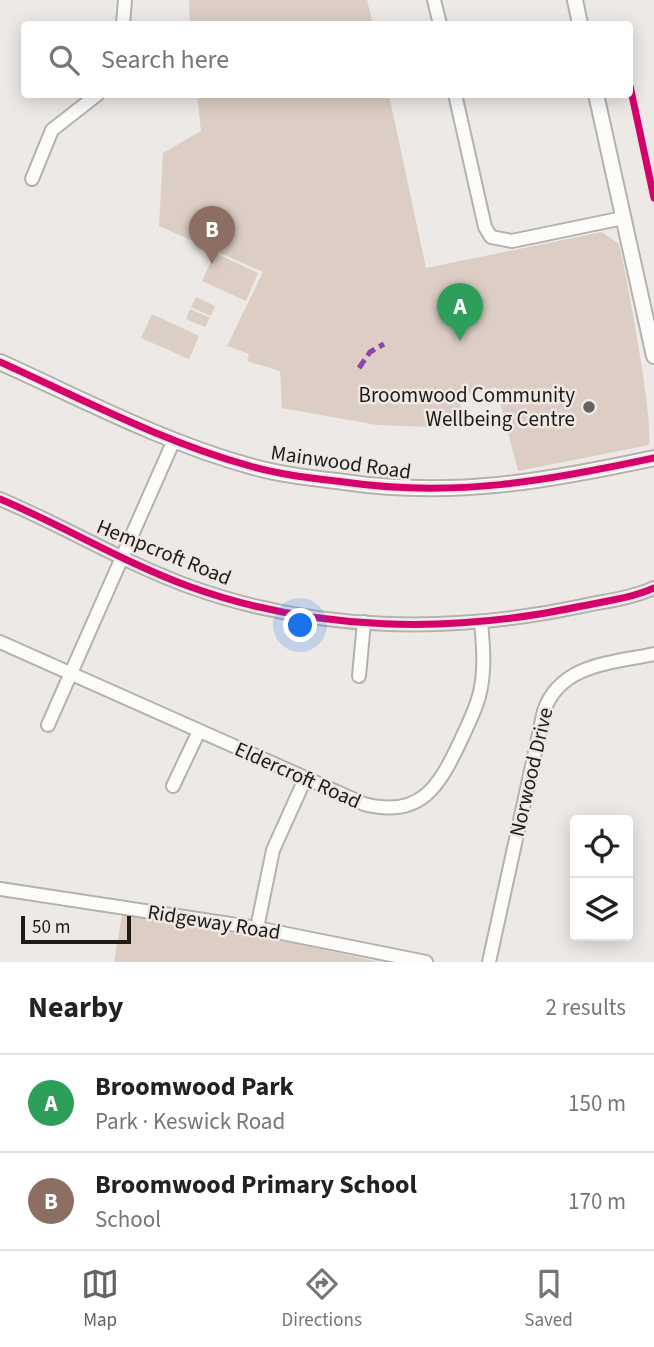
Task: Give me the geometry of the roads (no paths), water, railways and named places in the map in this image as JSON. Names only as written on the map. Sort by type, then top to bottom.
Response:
[{"type":"street","points":[[123,21],[125,0]]},
{"type":"street","points":[[434,0],[439,21]]},
{"type":"street","points":[[575,0],[579,21]]},
{"type":"street","points":[[32,178],[35,153],[52,130],[93,98]]},
{"type":"street","points":[[456,98],[485,227],[491,237],[512,241],[623,218]]},
{"type":"street","points":[[597,98],[623,218],[650,322],[654,356]]},
{"type":"street","name":"Mainwood Road","points":[[0,362],[174,440],[251,466],[291,476],[363,487],[426,490],[537,482],[654,458]]},
{"type":"street","points":[[47,727],[174,440]]},
{"type":"street","name":"Hempcroft Road","points":[[0,499],[189,586],[244,603],[302,615],[364,622],[431,625],[481,622],[544,614],[654,588]]},
{"type":"street","points":[[359,677],[364,622]]},
{"type":"street","name":"Eldercroft Road","points":[[0,642],[305,779],[376,808],[408,805],[432,792],[444,775],[478,700],[483,668],[481,622]]},
{"type":"street","name":"Norwood Drive","points":[[489,962],[544,711],[552,692],[566,678],[580,671],[654,654]]},
{"type":"street","points":[[172,788],[199,731]]},
{"type":"street","points":[[257,928],[273,850],[305,779]]},
{"type":"street","name":"Ridgeway Road","points":[[0,888],[257,928],[426,962]]},
{"type":"place","name":"Broomwood Primary School","points":[[212,264]]},
{"type":"place","name":"Broomwood Park","points":[[460,341]]},
{"type":"place","name":"Broomwood Community Wellbeing Centre","points":[[589,407]]}]
